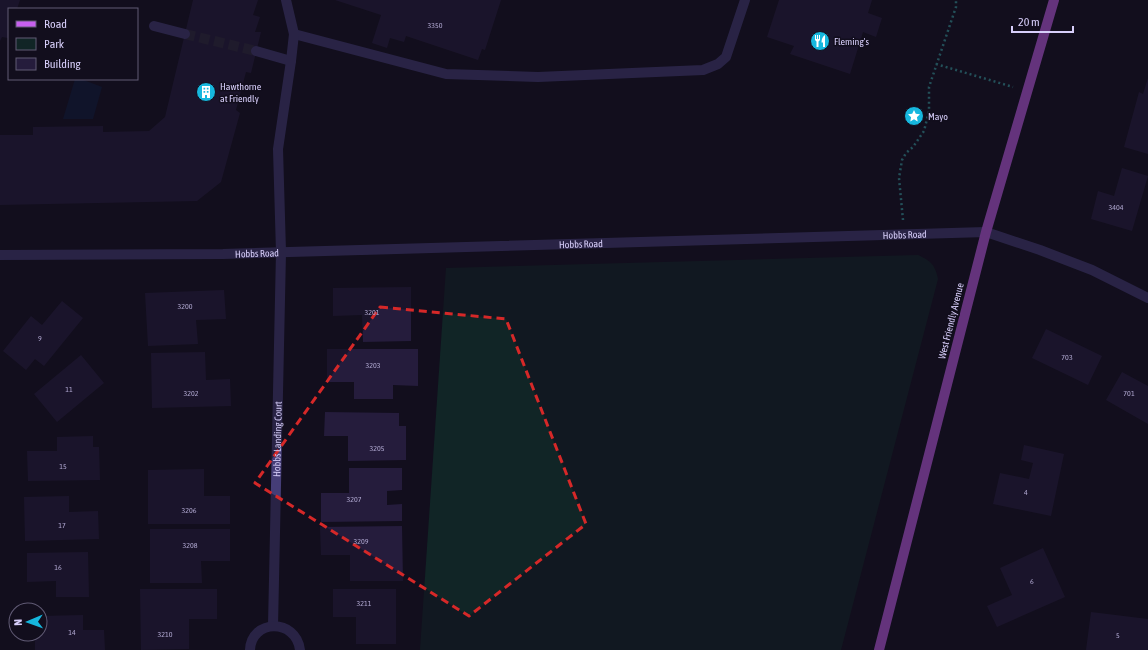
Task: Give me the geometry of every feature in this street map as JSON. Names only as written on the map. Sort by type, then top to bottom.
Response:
[{"type":"main road","name":"West Friendly Avenue","points":[[879,650],[986,232],[1026,91],[1054,0]]},
{"type":"street","name":"Hobbs Landing Court","points":[[273,626],[281,252],[278,149],[294,34],[286,0]]},
{"type":"street","points":[[294,34],[446,74],[538,77],[703,70],[718,64],[726,57],[745,0]]},
{"type":"street","points":[[154,26],[185,34]]},
{"type":"street","points":[[256,51],[291,61]]},
{"type":"street","name":"Hobbs Road","points":[[0,255],[281,252],[986,232],[1040,250],[1092,270],[1148,298]]},
{"type":"street","points":[[250,650],[252,638],[258,632],[273,626],[282,627],[289,630],[296,637],[300,650]]},
{"type":"path","points":[[904,234],[898,178],[902,160],[924,131],[929,111],[929,87],[956,7],[956,0]]},
{"type":"path","points":[[936,64],[1026,91]]},
{"type":"highlighted area","points":[[380,307],[506,319],[586,524],[469,616],[255,483]]},
{"type":"green space","points":[[918,255],[932,264],[938,279],[841,650],[420,650],[446,268]]},
{"type":"water","points":[[75,80],[84,80],[102,87],[93,119],[63,119]]},
{"type":"building","points":[[0,0],[20,0],[17,8],[8,8],[8,38],[2,37],[0,41]]},
{"type":"building","name":"Hawthorne at Friendly","points":[[193,0],[258,0],[253,15],[260,17],[255,32],[261,32],[251,73],[246,72],[236,110],[240,113],[221,182],[197,201],[0,205],[0,135],[33,135],[33,127],[103,126],[103,132],[149,131],[165,117]]},
{"type":"building","points":[[335,0],[501,0],[485,50],[482,49],[478,60],[406,36],[404,42],[390,38],[387,48],[372,43],[381,15]]},
{"type":"building","name":"Fleming's","points":[[779,0],[872,0],[868,13],[882,18],[876,37],[863,32],[850,74],[790,54],[794,46],[767,37]]},
{"type":"building","points":[[1148,78],[1148,154],[1124,147],[1139,92],[1143,94]]},
{"type":"building","points":[[1122,168],[1148,176],[1132,231],[1091,219],[1098,191],[1114,196]]},
{"type":"building","points":[[411,287],[411,341],[363,342],[362,315],[333,316],[333,288]]},
{"type":"building","points":[[224,290],[226,319],[196,320],[198,344],[148,346],[145,293]]},
{"type":"building","points":[[62,301],[83,318],[44,366],[35,359],[26,370],[3,351],[31,316],[42,325]]},
{"type":"building","points":[[1046,329],[1102,356],[1088,385],[1032,358]]},
{"type":"building","points":[[327,349],[418,349],[418,386],[393,385],[393,399],[354,399],[354,382],[327,382]]},
{"type":"building","points":[[205,352],[206,380],[230,379],[231,406],[152,408],[151,353]]},
{"type":"building","points":[[81,355],[104,383],[57,422],[34,394]]},
{"type":"building","points":[[1122,372],[1148,386],[1148,424],[1106,400]]},
{"type":"building","points":[[325,412],[399,413],[399,426],[406,426],[406,460],[348,461],[348,436],[324,436]]},
{"type":"building","points":[[93,436],[93,447],[99,447],[100,480],[28,481],[27,451],[57,451],[57,437]]},
{"type":"building","points":[[1024,445],[1064,454],[1051,516],[993,504],[1000,473],[1029,479],[1033,463],[1021,460]]},
{"type":"building","points":[[349,468],[402,468],[402,490],[387,491],[387,505],[402,504],[402,521],[321,522],[321,493],[349,493]]},
{"type":"building","points":[[204,469],[204,496],[230,496],[230,524],[148,524],[148,470]]},
{"type":"building","points":[[69,496],[69,512],[98,511],[99,539],[25,541],[24,497]]},
{"type":"building","points":[[402,526],[403,581],[350,581],[350,555],[321,555],[320,527]]},
{"type":"building","points":[[150,529],[230,529],[230,561],[201,561],[202,583],[150,583]]},
{"type":"building","points":[[1043,548],[1065,597],[997,627],[987,606],[1012,595],[1000,568]]},
{"type":"building","points":[[88,552],[89,597],[56,597],[56,581],[27,582],[27,553]]},
{"type":"building","points":[[140,589],[217,589],[217,619],[189,619],[189,649],[141,650]]},
{"type":"building","points":[[333,589],[396,589],[396,644],[356,644],[356,617],[333,617]]},
{"type":"building","points":[[1091,612],[1148,619],[1148,650],[1086,650]]},
{"type":"building","points":[[83,615],[83,630],[104,630],[105,650],[35,650],[35,642],[48,642],[48,616]]},
{"type":"tunnel","points":[[185,34],[256,51]]},
{"type":"place","name":"Fleming's","points":[[820,41]]},
{"type":"place","name":"Hawthorne at Friendly","points":[[206,92]]},
{"type":"place","name":"Mayo","points":[[914,116]]}]
